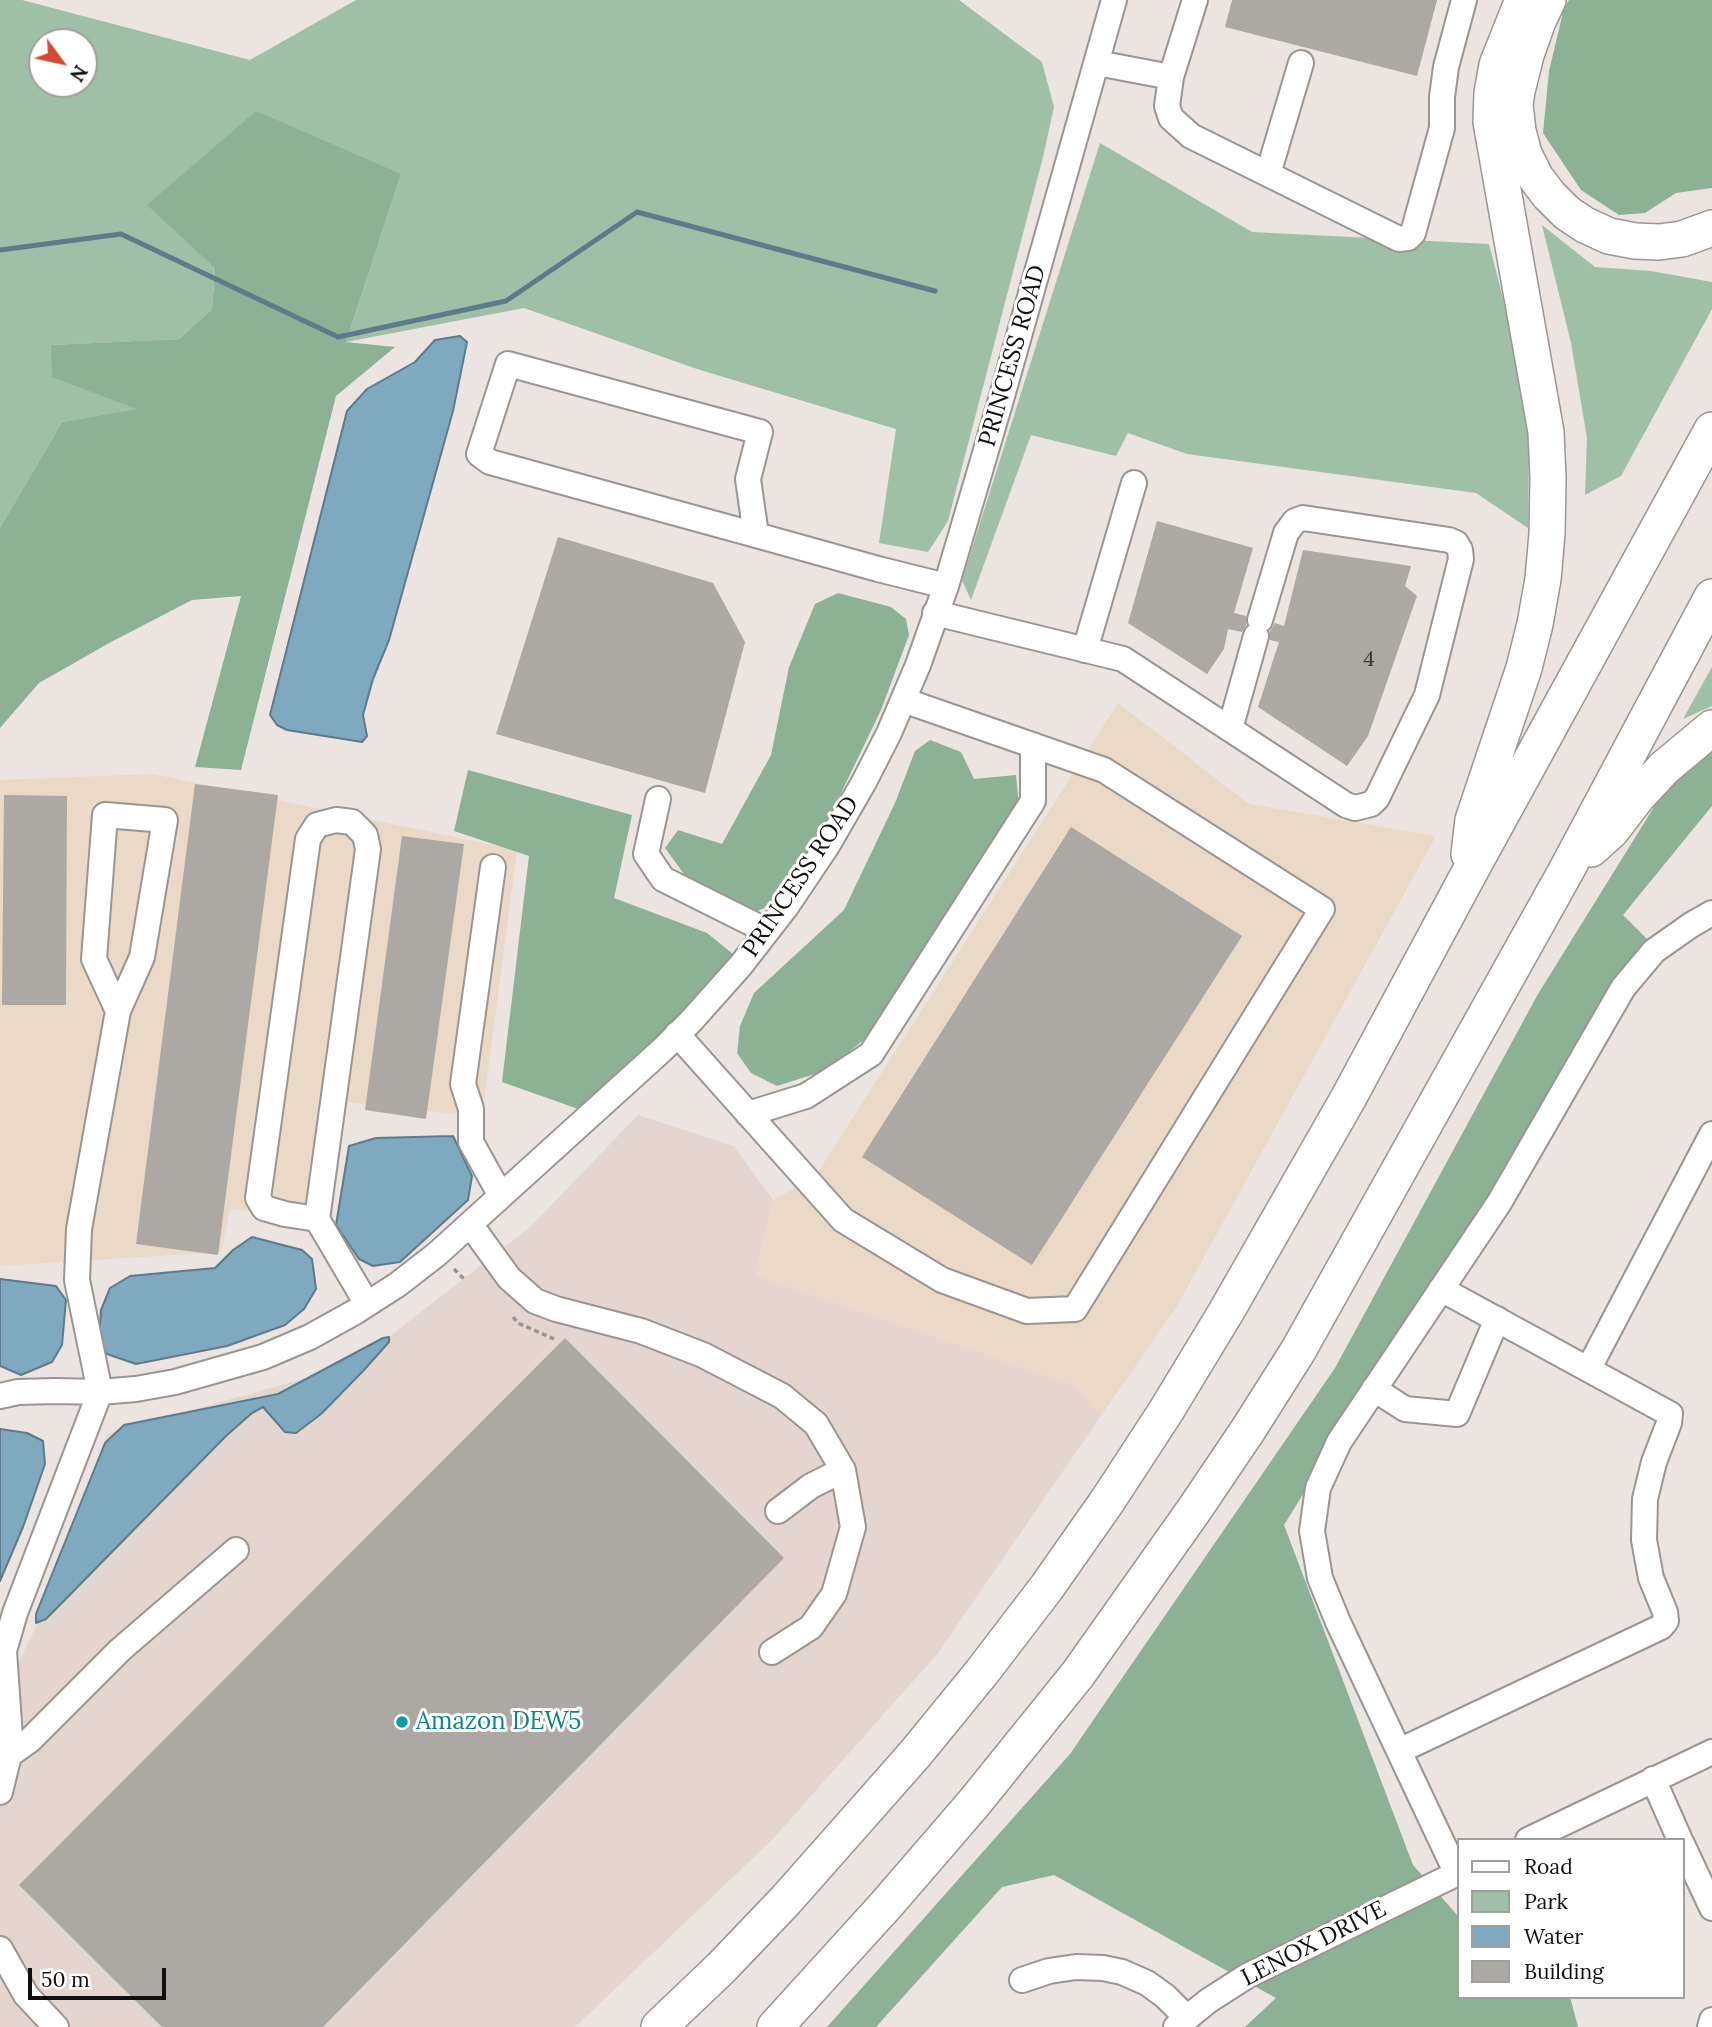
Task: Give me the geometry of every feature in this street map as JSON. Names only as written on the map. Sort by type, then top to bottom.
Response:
[{"type":"highway","points":[[1466,879],[1473,820],[1524,668],[1535,624],[1547,534],[1546,432],[1491,122],[1497,65],[1523,0]]},
{"type":"highway","points":[[1548,0],[1526,55],[1516,105],[1518,131],[1524,154],[1536,178],[1567,213],[1609,236],[1659,242],[1682,239],[1712,228]]},
{"type":"highway","points":[[659,2027],[721,1968],[786,1900],[915,1754],[998,1650],[1108,1500],[1226,1312],[1349,1097],[1712,430]]},
{"type":"highway","points":[[775,2027],[974,1803],[1078,1674],[1210,1487],[1298,1351],[1566,871],[1712,597]]},
{"type":"highway","points":[[1566,871],[1611,831],[1664,768],[1712,728]]},
{"type":"street","name":"PRINCESS ROAD","points":[[6,1391],[100,1392],[175,1382],[263,1357],[310,1337],[367,1304],[437,1254],[501,1196],[677,1034],[741,965],[786,907],[827,846],[864,782],[903,700],[946,586],[1114,0]]},
{"type":"street","points":[[1195,0],[1171,77],[1167,106],[1171,118],[1191,136],[1399,239],[1413,233],[1443,128],[1442,97],[1446,67],[1464,0]]},
{"type":"street","points":[[1097,63],[1171,77]]},
{"type":"street","points":[[1268,174],[1301,63]]},
{"type":"street","points":[[756,535],[748,479],[760,432],[508,364],[479,454],[490,462],[756,535],[946,586]]},
{"type":"street","points":[[1085,650],[1134,483]]},
{"type":"street","points":[[936,613],[1123,659],[1346,805],[1355,808],[1371,804],[1377,798],[1427,695],[1461,559],[1456,543],[1303,518],[1296,521],[1286,533],[1230,729]]},
{"type":"street","points":[[677,1034],[843,1220],[942,1280],[1027,1311],[1075,1309],[1322,908],[1104,770],[903,700]]},
{"type":"street","points":[[748,1114],[806,1096],[872,1054],[1033,801],[1033,745]]},
{"type":"street","points":[[658,799],[646,854],[663,878],[767,931]]},
{"type":"street","points":[[0,1793],[9,1755],[10,1737],[4,1651],[15,1614],[100,1392],[77,1280],[79,1229],[118,1010],[142,957],[165,820],[105,815],[93,959],[118,1010]]},
{"type":"street","points":[[317,1219],[264,1208],[258,1198],[308,839],[317,825],[336,820],[352,822],[365,835],[368,849],[317,1219],[367,1304]]},
{"type":"street","points":[[493,866],[463,1084],[471,1109],[471,1142],[501,1196]]},
{"type":"street","points":[[1456,1870],[1320,1578],[1312,1531],[1318,1488],[1339,1442],[1499,1203],[1623,988],[1654,951],[1712,913]]},
{"type":"street","points":[[1588,1368],[1712,1134]]},
{"type":"street","points":[[470,1224],[509,1278],[535,1301],[641,1331],[704,1355],[782,1396],[816,1424],[843,1470],[853,1527],[834,1594],[811,1627],[772,1652]]},
{"type":"street","points":[[1399,1751],[1661,1627],[1666,1621],[1651,1578],[1644,1540],[1645,1499],[1654,1462],[1670,1423],[1670,1414],[1441,1289]]},
{"type":"street","points":[[1374,1389],[1405,1409],[1457,1414],[1497,1319]]},
{"type":"street","points":[[778,1511],[811,1486],[843,1470]]},
{"type":"street","points":[[9,1755],[30,1740],[120,1650],[236,1550]]},
{"type":"street","points":[[1532,1838],[1712,1752]]},
{"type":"street","points":[[1653,1779],[1679,1838]]},
{"type":"street","points":[[1684,1848],[1712,1908]]},
{"type":"street","name":"LENOX DRIVE","points":[[1182,2023],[1208,2001],[1247,1976],[1456,1875]]},
{"type":"street","points":[[0,1949],[26,1995],[55,2027]]},
{"type":"street","points":[[1022,1980],[1049,1971],[1076,1967],[1122,1972],[1147,1983],[1165,1996],[1182,2023]]},
{"type":"street","points":[[1710,2027],[1712,2021]]},
{"type":"path","points":[[454,1269],[466,1281]]},
{"type":"path","points":[[513,1317],[518,1323],[554,1339]]},
{"type":"shaded area","points":[[1118,703],[1249,804],[1436,836],[1177,1306],[1101,1416],[1075,1385],[756,1275],[773,1200],[815,1177]]},
{"type":"shaded area","points":[[153,774],[517,850],[482,1117],[339,1101],[321,1220],[230,1209],[221,1252],[0,1266],[0,780]]},
{"type":"shaded area","points":[[638,1115],[734,1146],[773,1200],[756,1275],[1075,1385],[1101,1416],[938,1653],[772,1840],[575,2027],[0,2027],[0,1699],[58,1583],[107,1434],[320,1374],[376,1347],[530,1227]]},
{"type":"green space","points":[[0,0],[22,0],[250,60],[356,0],[959,0],[1042,62],[1054,107],[1043,157],[948,521],[928,552],[879,543],[896,429],[697,369],[524,308],[346,342],[401,174],[215,268],[212,309],[179,339],[52,345],[53,377],[137,409],[62,422],[0,528]]},
{"type":"green space","points":[[1569,0],[1712,0],[1712,188],[1676,193],[1645,213],[1619,215],[1581,190],[1543,133],[1549,71],[1564,8]]},
{"type":"green space","points":[[256,111],[401,174],[346,342],[395,347],[336,396],[241,770],[195,767],[241,596],[192,600],[111,642],[39,683],[0,728],[0,528],[62,422],[136,409],[52,377],[51,345],[179,339],[212,309],[215,268],[147,205]]},
{"type":"green space","points":[[1100,143],[1252,232],[1489,244],[1514,341],[1529,440],[1528,528],[1476,493],[1187,454],[1128,433],[1116,456],[1031,435],[971,600],[962,580]]},
{"type":"green space","points":[[1542,225],[1595,267],[1651,271],[1712,282],[1712,309],[1621,476],[1585,495],[1587,438],[1571,343]]},
{"type":"green space","points":[[838,593],[891,607],[906,619],[909,635],[881,710],[820,837],[773,904],[751,914],[684,874],[665,848],[678,830],[722,844],[771,755],[789,667],[815,604]]},
{"type":"green space","points":[[1712,667],[1712,706],[1683,719]]},
{"type":"green space","points":[[930,740],[961,752],[974,779],[1016,775],[1019,805],[878,1029],[824,1071],[777,1086],[751,1073],[737,1053],[740,1026],[754,993],[844,910],[895,803],[915,751]]},
{"type":"green space","points":[[1712,752],[1712,806],[1623,915],[1647,939],[1284,1525],[1413,1865],[1456,1914],[1456,1999],[1571,1999],[1578,2027],[1245,2027],[1276,1998],[1054,1875],[1002,1887],[876,2027],[827,2027],[1070,1754],[1335,1368],[1538,994],[1677,770]]},
{"type":"green space","points":[[468,770],[632,815],[614,898],[707,933],[733,954],[670,1026],[581,1110],[502,1082],[529,856],[454,831]]},
{"type":"water","points":[[460,336],[467,342],[453,411],[389,640],[373,679],[363,715],[367,736],[362,742],[287,730],[277,725],[270,715],[347,411],[367,389],[415,362],[435,340]]},
{"type":"water","points":[[453,1136],[472,1176],[468,1200],[400,1262],[373,1266],[359,1259],[336,1225],[349,1146],[376,1138]]},
{"type":"water","points":[[252,1237],[302,1250],[312,1259],[316,1289],[304,1309],[285,1325],[227,1346],[136,1364],[107,1354],[99,1341],[101,1310],[110,1288],[130,1276],[215,1268],[233,1250]]},
{"type":"water","points":[[0,1279],[56,1286],[66,1300],[62,1345],[52,1362],[21,1375],[0,1366]]},
{"type":"water","points":[[389,1337],[389,1342],[364,1370],[321,1414],[296,1433],[285,1432],[263,1407],[252,1413],[226,1436],[46,1619],[36,1623],[36,1614],[105,1443],[124,1425],[278,1394]]},
{"type":"water","points":[[0,1429],[27,1433],[43,1441],[45,1464],[0,1581]]},
{"type":"building","points":[[1232,0],[1437,0],[1417,76],[1225,27]]},
{"type":"building","points":[[1157,521],[1253,548],[1234,613],[1246,616],[1246,625],[1242,632],[1228,629],[1224,649],[1207,674],[1128,623]]},
{"type":"building","points":[[558,537],[713,583],[745,642],[705,793],[496,734]]},
{"type":"building","points":[[1303,550],[1411,566],[1405,586],[1417,596],[1368,736],[1347,766],[1258,707],[1279,642],[1270,640],[1270,631],[1275,623],[1284,626]]},
{"type":"building","points":[[195,784],[278,795],[218,1255],[136,1244]]},
{"type":"building","points":[[4,795],[67,796],[66,1005],[2,1005]]},
{"type":"building","points":[[1071,827],[1242,936],[1032,1265],[862,1157]]},
{"type":"building","points":[[402,836],[464,844],[426,1119],[365,1110]]},
{"type":"building","name":"Amazon DEW5","points":[[565,1338],[784,1558],[323,2027],[162,2027],[19,1885]]},
{"type":"waterway","points":[[0,250],[121,234],[338,337],[506,301],[637,212],[935,291]]},
{"type":"place","name":"Amazon DEW5","points":[[402,1722]]}]
